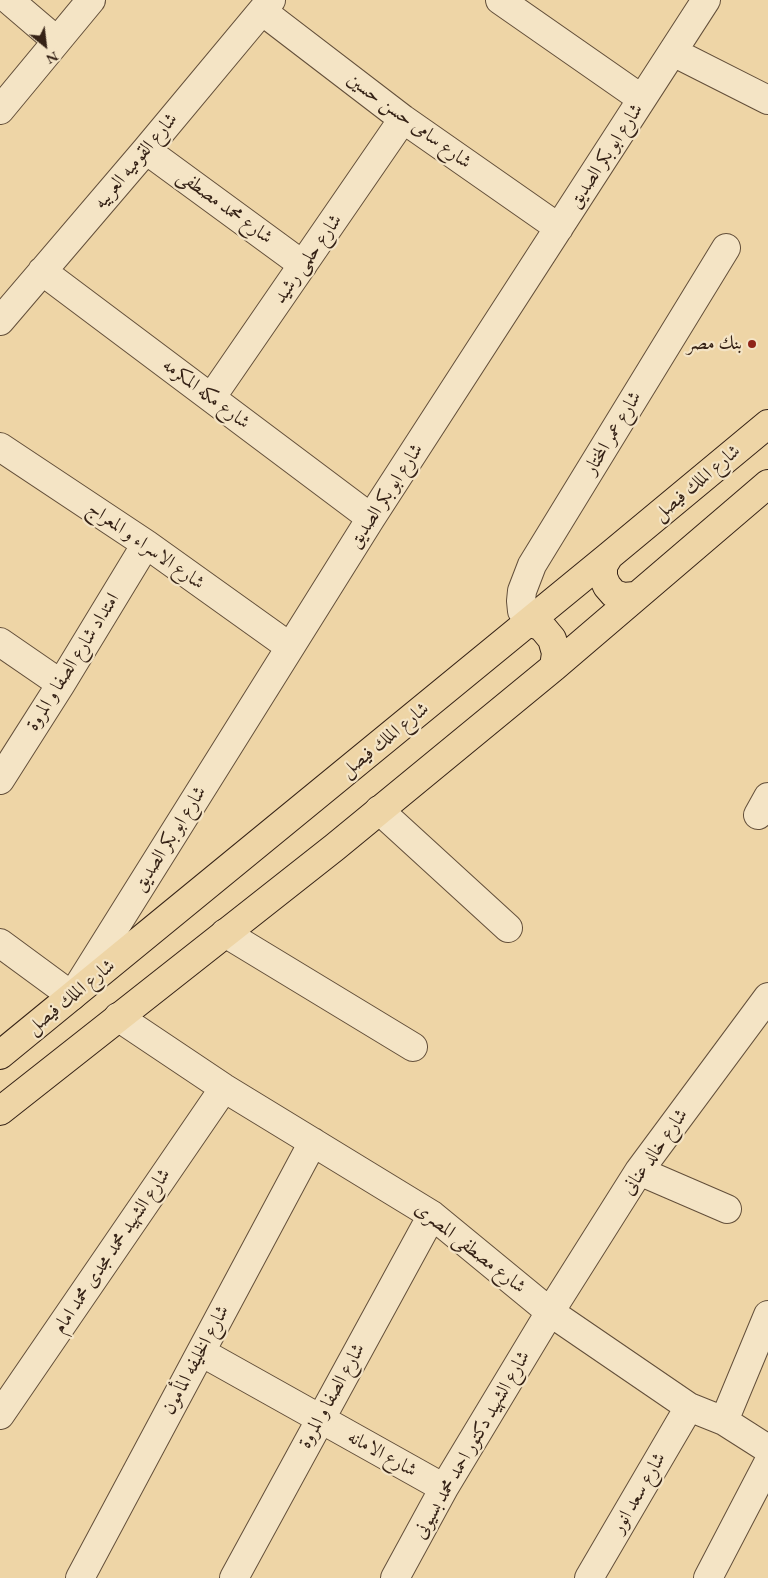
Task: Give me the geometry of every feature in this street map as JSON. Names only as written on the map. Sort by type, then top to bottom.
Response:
[{"type":"main road","name":"شارع الملك فيصل","points":[[0,1055],[768,424]]},
{"type":"main road","points":[[0,1111],[334,847],[554,667],[768,484]]},
{"type":"main road","points":[[609,556],[603,566],[602,577],[607,586],[614,594],[624,597],[635,596]]},
{"type":"main road","points":[[529,622],[542,627],[552,639],[556,653],[554,667]]},
{"type":"street","points":[[9,0],[57,41]]},
{"type":"street","points":[[0,110],[91,0]]},
{"type":"street","points":[[500,0],[642,99]]},
{"type":"street","name":"شارع ابو بكر الصديق","points":[[72,996],[371,518],[706,0]]},
{"type":"street","name":"شارع سامى حسن حسين","points":[[266,5],[404,119],[559,228]]},
{"type":"street","name":"شارع القوميه العربيه","points":[[0,321],[146,150],[266,5]]},
{"type":"street","points":[[672,52],[768,100]]},
{"type":"street","name":"شارع حلمى رشيد","points":[[211,398],[404,119]]},
{"type":"street","name":"شارع محمد مصطفى","points":[[146,150],[303,265]]},
{"type":"street","name":"شارع عمر المختار","points":[[529,622],[522,611],[521,601],[522,591],[532,565],[726,248]]},
{"type":"street","name":"شارع مكه المكرمه","points":[[42,271],[371,518]]},
{"type":"street","name":"شارع الاسراء و المعراج","points":[[0,447],[146,544],[290,647]]},
{"type":"street","name":"امتداد شارع الصفا و المروة","points":[[0,780],[146,544]]},
{"type":"street","points":[[0,642],[61,684]]},
{"type":"street","points":[[379,810],[508,928]]},
{"type":"street","points":[[224,933],[413,1047]]},
{"type":"street","points":[[0,943],[72,996]]},
{"type":"street","name":"شارع خالد عنانى","points":[[550,1312],[639,1171],[768,997]]},
{"type":"street","name":"شارع مصطفى المصرى","points":[[118,1017],[224,1088],[432,1215],[550,1312],[689,1407],[724,1421],[768,1449]]},
{"type":"street","name":"شارع الشهيد محمد مجدى محمد امام","points":[[0,1415],[224,1088]]},
{"type":"street","name":"شارع الخليفه المأمون","points":[[80,1578],[312,1142]]},
{"type":"street","points":[[639,1171],[727,1209]]},
{"type":"street","name":"شارع الصفا و المروة","points":[[234,1578],[432,1215]]},
{"type":"street","name":"شارع الشهيد دكتور احمد محمد بسيونى","points":[[395,1578],[444,1488],[550,1312]]},
{"type":"street","points":[[724,1421],[768,1315]]},
{"type":"street","name":"شارع الامانه","points":[[201,1352],[444,1488]]},
{"type":"street","name":"شارع سعد انور","points":[[589,1578],[689,1407]]},
{"type":"street","points":[[708,1578],[768,1463]]},
{"type":"place","name":"بنك مصر","points":[[752,344]]}]
